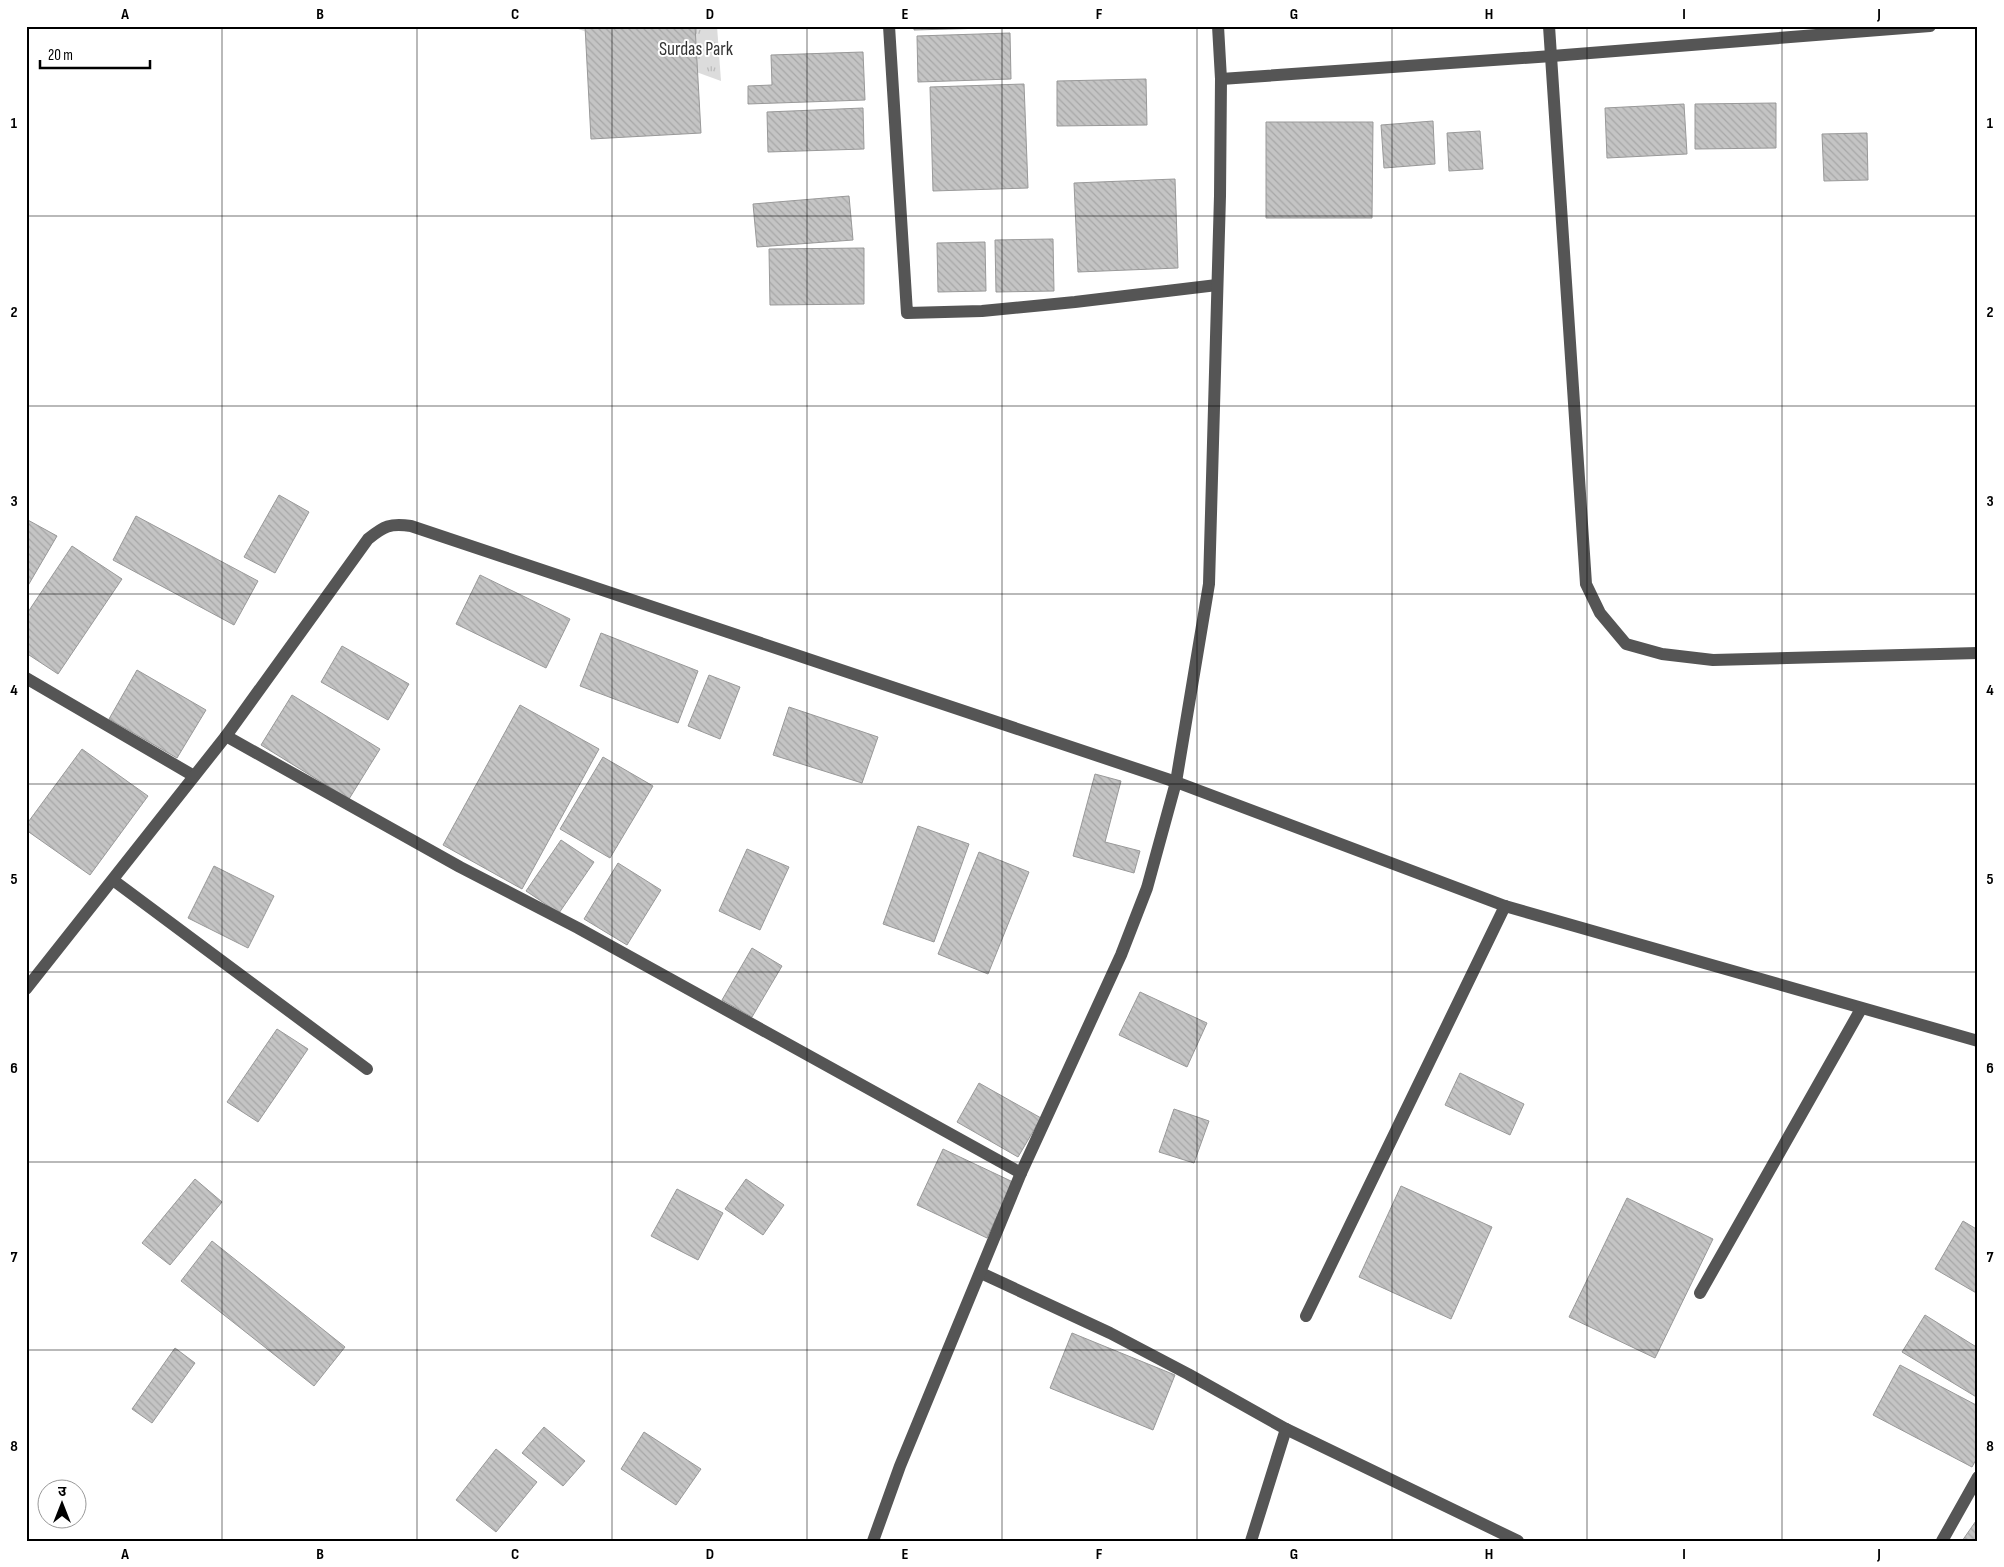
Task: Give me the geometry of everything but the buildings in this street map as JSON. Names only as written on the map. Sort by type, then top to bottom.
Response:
[{"type":"street","points":[[889,26],[907,313],[982,311],[1217,285]]},
{"type":"street","points":[[873,1541],[900,1466],[1021,1173],[1128,938],[1148,888],[1176,782],[1209,584],[1221,79],[1218,26]]},
{"type":"street","points":[[1550,26],[1586,584],[1600,613],[1626,644],[1662,654],[1714,660],[1978,653]]},
{"type":"street","points":[[1221,79],[1552,56],[1807,31],[1930,26]]},
{"type":"street","points":[[26,989],[226,736],[368,539],[382,527],[396,524],[421,529],[1176,782],[1505,906],[1978,1042]]},
{"type":"street","points":[[26,678],[194,776]]},
{"type":"street","points":[[226,736],[460,867],[578,928],[1021,1173]]},
{"type":"street","points":[[113,880],[367,1069]]},
{"type":"street","points":[[1306,1316],[1505,906]]},
{"type":"street","points":[[1700,1293],[1861,1009]]},
{"type":"street","points":[[980,1273],[1110,1333],[1188,1374],[1286,1430],[1518,1541]]},
{"type":"street","points":[[1251,1541],[1286,1430]]},
{"type":"street","points":[[1942,1541],[1978,1477]]},
{"type":"green space","name":"Surdas Park","points":[[570,26],[717,26],[721,81]]}]
